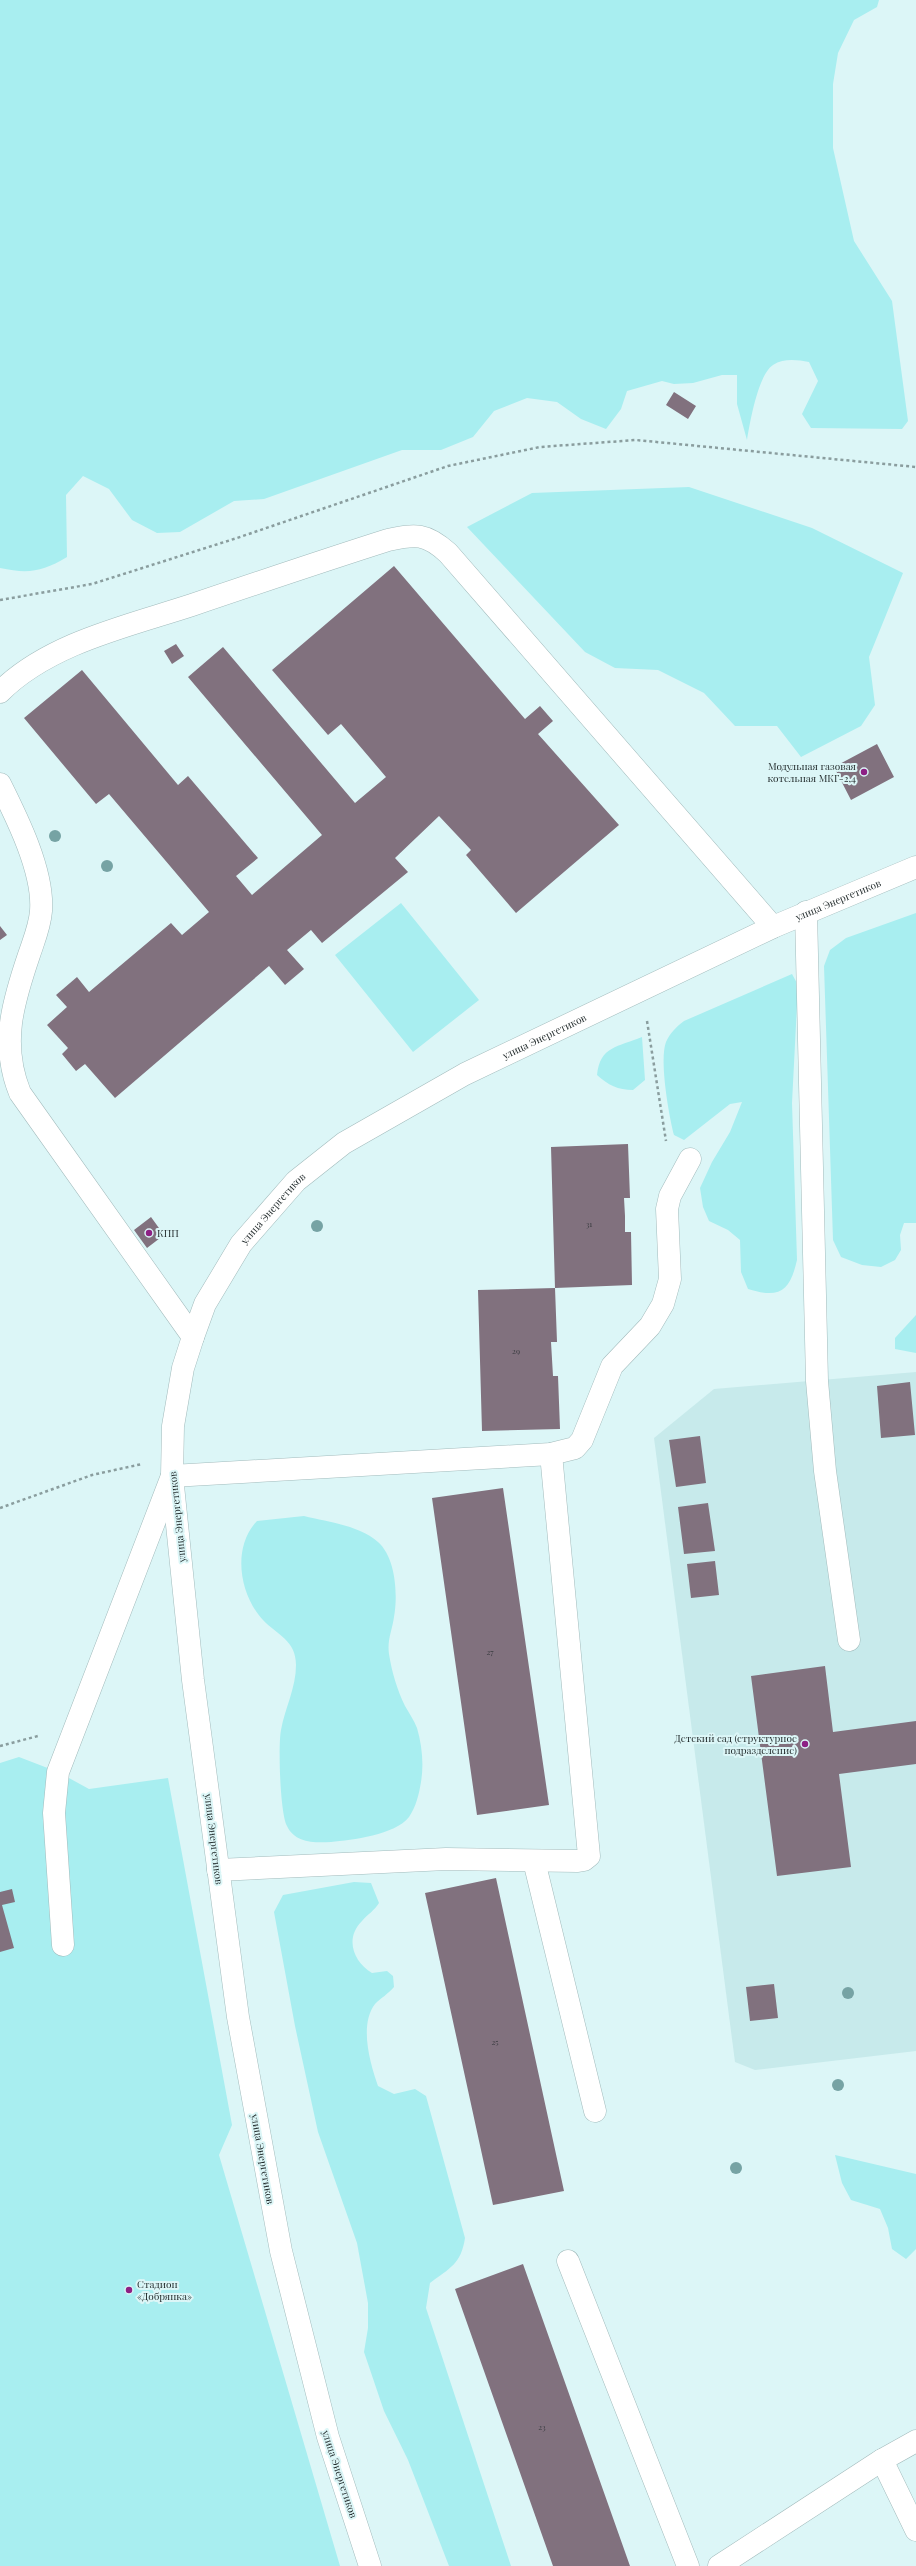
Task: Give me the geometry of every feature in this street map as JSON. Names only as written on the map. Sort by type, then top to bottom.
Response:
[{"type":"street","points":[[0,692],[10,682],[27,671],[86,640],[388,540],[422,535],[436,541],[448,553],[773,927]]},
{"type":"street","points":[[0,784],[13,809],[35,868],[41,893],[41,911],[37,930],[21,980],[9,1031],[11,1074],[20,1093],[193,1336]]},
{"type":"street","name":"улица Энергетиков","points":[[370,2566],[328,2437],[281,2251],[238,2017],[194,1680],[172,1468],[178,1397],[193,1336],[205,1304],[241,1244],[296,1182],[344,1143],[465,1074],[641,989],[806,912],[916,868]]},
{"type":"street","points":[[806,912],[817,1381],[825,1471],[849,1640]]},
{"type":"street","points":[[63,1945],[54,1814],[58,1772],[172,1468],[551,1454],[575,1448],[582,1440],[612,1366],[650,1326],[663,1304],[670,1279],[667,1209],[670,1196],[690,1159]]},
{"type":"street","points":[[218,1870],[438,1859],[534,1861],[584,1860],[589,1856],[551,1454]]},
{"type":"street","points":[[534,1861],[595,2111]]},
{"type":"street","points":[[568,2261],[688,2566]]},
{"type":"street","points":[[719,2566],[882,2460],[916,2441]]},
{"type":"street","points":[[882,2460],[916,2530]]},
{"type":"path","points":[[0,600],[92,584],[245,535],[448,466],[540,447],[636,440],[916,467]]},
{"type":"path","points":[[641,989],[666,1148]]},
{"type":"path","points":[[0,1508],[113,1469],[172,1468]]},
{"type":"shaded area","points":[[0,0],[879,0],[877,7],[854,20],[838,53],[833,84],[833,148],[854,241],[892,301],[908,421],[902,429],[811,428],[802,414],[818,381],[809,362],[795,360],[786,360],[773,365],[763,378],[750,422],[747,440],[737,404],[737,375],[722,375],[693,383],[674,384],[662,381],[627,391],[621,409],[606,429],[581,419],[557,402],[527,398],[494,411],[473,437],[441,450],[402,450],[264,499],[234,501],[180,532],[157,533],[132,520],[109,489],[83,476],[66,495],[67,557],[42,569],[19,571],[0,568]]},
{"type":"shaded area","points":[[689,487],[812,528],[903,573],[869,657],[875,705],[861,726],[801,757],[777,726],[735,726],[704,693],[658,670],[615,668],[585,652],[467,527],[532,493]]},
{"type":"shaded area","points":[[401,903],[479,1000],[413,1052],[335,955]]},
{"type":"shaded area","points":[[916,913],[916,1223],[904,1223],[900,1235],[901,1250],[895,1260],[881,1267],[862,1265],[841,1257],[833,1240],[824,966],[830,950],[846,938]]},
{"type":"shaded area","points":[[792,974],[798,985],[792,1103],[797,1260],[791,1279],[787,1285],[782,1290],[768,1293],[748,1289],[741,1272],[740,1240],[728,1230],[709,1221],[703,1207],[700,1188],[712,1162],[730,1132],[742,1102],[730,1104],[684,1140],[674,1135],[664,1074],[664,1050],[669,1036],[684,1021]]},
{"type":"shaded area","points":[[642,1037],[645,1080],[633,1090],[628,1090],[605,1082],[597,1075],[599,1065],[606,1053],[618,1046]]},
{"type":"shaded area","points":[[916,1315],[916,1353],[895,1349],[895,1338]]},
{"type":"shaded area","name":"Детский сад (структурное подразделение)","points":[[916,1372],[916,2051],[755,2070],[735,2062],[654,1438],[714,1389]]},
{"type":"shaded area","points":[[304,1516],[352,1528],[370,1536],[384,1549],[389,1557],[392,1567],[396,1598],[389,1640],[389,1654],[393,1674],[400,1693],[417,1728],[422,1755],[422,1775],[415,1805],[409,1817],[394,1828],[373,1836],[331,1842],[306,1841],[290,1832],[285,1819],[280,1779],[280,1738],[296,1673],[295,1657],[289,1644],[263,1620],[248,1597],[244,1584],[242,1557],[244,1544],[249,1532],[257,1521]]},
{"type":"shaded area","name":"Стадион «Добрянка»","points":[[19,1757],[58,1772],[89,1789],[168,1778],[232,2125],[219,2155],[340,2566],[0,2566],[0,1763]]},
{"type":"shaded area","points":[[354,1882],[371,1883],[379,1903],[362,1921],[353,1935],[356,1956],[360,1963],[372,1973],[387,1971],[393,1976],[394,1987],[375,2004],[370,2013],[368,2022],[367,2033],[369,2055],[375,2077],[378,2086],[394,2094],[415,2089],[426,2096],[465,2238],[461,2254],[454,2265],[430,2283],[426,2308],[511,2566],[449,2566],[408,2460],[384,2411],[364,2352],[368,2328],[368,2303],[357,2243],[318,2132],[295,2026],[274,1912],[283,1895]]},
{"type":"shaded area","points":[[835,2155],[916,2174],[916,2249],[906,2259],[892,2249],[888,2228],[880,2209],[851,2200],[842,2183]]},
{"type":"building","points":[[674,392],[696,406],[688,419],[666,405]]},
{"type":"building","points":[[394,566],[525,719],[540,706],[553,721],[538,734],[619,825],[516,913],[466,855],[471,850],[439,816],[395,858],[408,872],[322,943],[311,930],[287,950],[304,969],[285,985],[269,966],[115,1098],[85,1064],[76,1071],[62,1054],[68,1048],[47,1025],[67,1007],[56,995],[77,977],[89,992],[171,923],[182,935],[209,912],[109,794],[96,804],[24,718],[82,670],[178,785],[188,776],[258,858],[236,876],[252,895],[322,835],[188,677],[223,647],[355,803],[386,777],[341,724],[328,735],[272,670]]},
{"type":"building","points":[[176,644],[184,656],[172,664],[164,651]]},
{"type":"building","name":"Модульная газовая котельная МКГ-2,4","points":[[877,744],[894,777],[851,800],[834,767]]},
{"type":"building","points":[[0,926],[7,935],[0,940]]},
{"type":"building","points":[[628,1144],[630,1198],[624,1198],[625,1232],[631,1232],[632,1285],[555,1288],[551,1147]]},
{"type":"building","name":"КПП","points":[[151,1217],[164,1235],[147,1248],[134,1230]]},
{"type":"building","points":[[555,1288],[557,1342],[551,1342],[553,1376],[558,1376],[560,1429],[482,1431],[478,1290]]},
{"type":"building","points":[[910,1382],[915,1435],[881,1438],[877,1386]]},
{"type":"building","points":[[700,1436],[706,1483],[676,1487],[669,1440]]},
{"type":"building","points":[[503,1488],[549,1805],[477,1815],[432,1498]]},
{"type":"building","points":[[708,1503],[715,1551],[684,1554],[678,1507]]},
{"type":"building","points":[[715,1561],[719,1595],[691,1598],[687,1564]]},
{"type":"building","points":[[825,1666],[833,1732],[916,1721],[916,1764],[839,1774],[851,1867],[777,1876],[751,1676]]},
{"type":"building","points":[[496,1878],[564,2191],[493,2205],[425,1893]]},
{"type":"building","points":[[12,1889],[15,1902],[2,1905],[14,1948],[0,1952],[0,1892]]},
{"type":"building","points":[[774,1984],[778,2018],[750,2021],[746,1987]]},
{"type":"building","points":[[523,2264],[630,2566],[553,2566],[455,2289]]},
{"type":"place","name":"Модульная газовая котельная МКГ-2,4","points":[[864,772]]},
{"type":"place","name":"КПП","points":[[149,1233]]},
{"type":"place","name":"Детский сад (структурное подразделение)","points":[[805,1744]]},
{"type":"place","name":"Стадион «Добрянка»","points":[[129,2290]]}]
